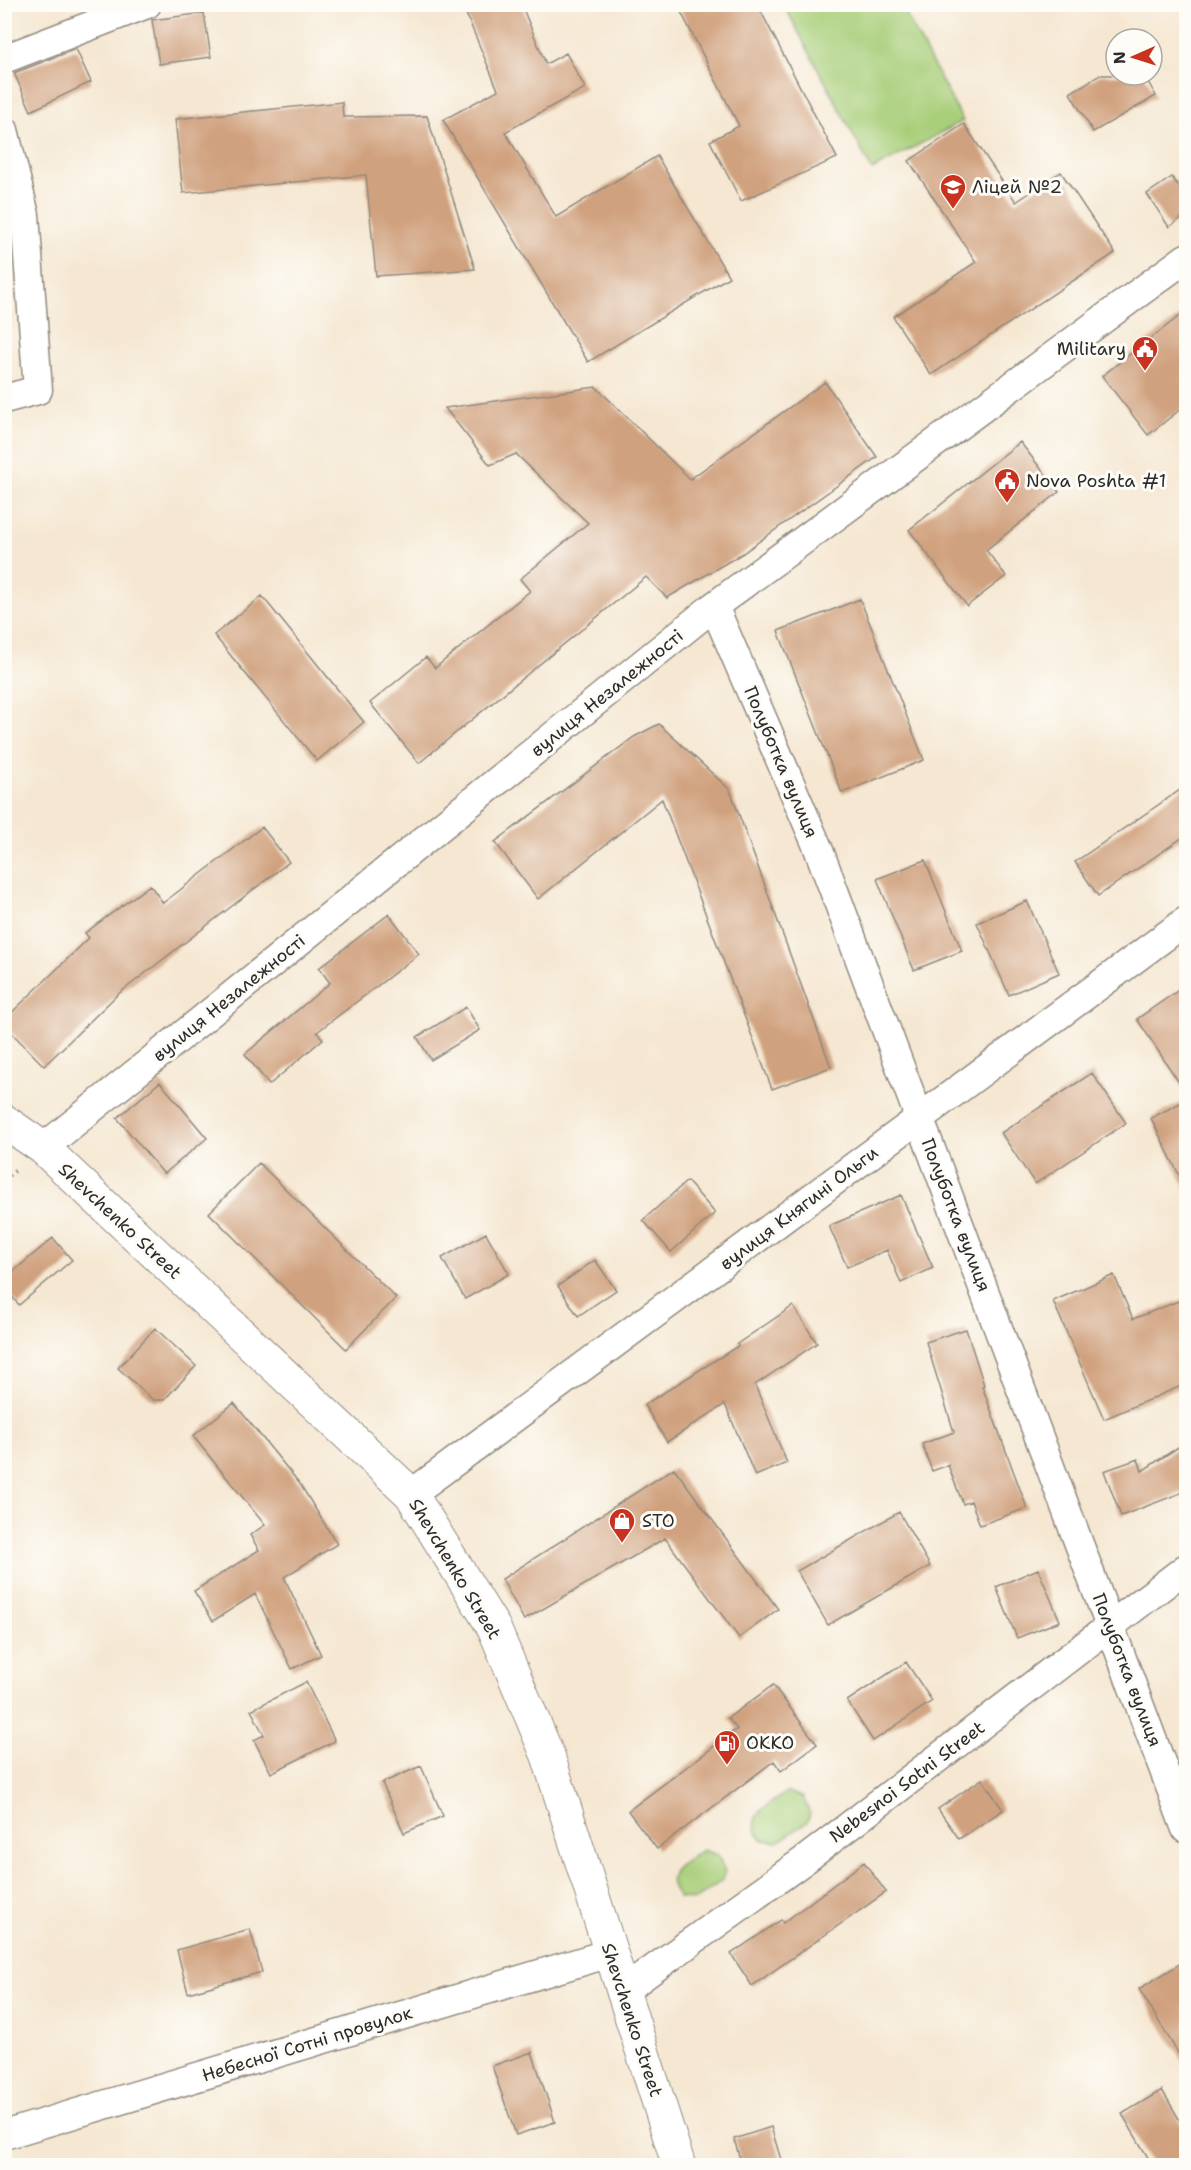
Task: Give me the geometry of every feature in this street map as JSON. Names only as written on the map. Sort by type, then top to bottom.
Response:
[{"type":"main road","name":"Shevchenko Street","points":[[4,1121],[43,1148],[411,1494],[494,1628],[548,1756],[679,2166]]},
{"type":"street","points":[[4,59],[147,4]]},
{"type":"street","points":[[4,130],[26,215],[38,390],[4,399]]},
{"type":"street","name":"вулиця Незалежності","points":[[43,1148],[714,606],[1186,258]]},
{"type":"street","name":"Полуботка вулиця","points":[[714,606],[818,848],[1186,1829]]},
{"type":"street","name":"вулиця Княгині Ольги","points":[[411,1494],[1186,921]]},
{"type":"street","name":"Nebesnoi Sotni Street","points":[[623,1991],[806,1859],[1186,1568]]},
{"type":"street","name":"Небесної Сотні провулок","points":[[4,2135],[610,1953]]},
{"type":"green space","points":[[784,5],[901,5],[963,121],[872,170]]},
{"type":"green space","points":[[787,1792],[803,1797],[810,1814],[807,1822],[778,1842],[763,1840],[757,1832],[756,1818],[765,1807]]},
{"type":"green space","points":[[703,1850],[718,1855],[725,1872],[723,1880],[694,1900],[679,1898],[673,1889],[672,1875],[681,1864]]},
{"type":"building","points":[[462,4],[521,4],[546,64],[566,53],[585,88],[505,132],[556,217],[657,156],[729,277],[588,362],[443,120],[498,90]]},
{"type":"building","points":[[677,4],[757,4],[837,158],[741,201],[710,141],[739,126]]},
{"type":"building","points":[[204,13],[211,57],[159,64],[152,20]]},
{"type":"building","points":[[76,49],[91,82],[31,111],[14,73]]},
{"type":"building","points":[[1100,75],[1104,75],[1104,87],[1151,87],[1156,96],[1093,132],[1070,93]]},
{"type":"building","points":[[342,102],[343,117],[427,116],[475,269],[376,276],[366,175],[183,193],[175,119]]},
{"type":"building","points":[[964,124],[1016,202],[1061,172],[1115,253],[931,375],[893,317],[976,262],[909,161]]},
{"type":"building","points":[[1172,177],[1186,197],[1186,215],[1169,227],[1147,194]]},
{"type":"building","points":[[1186,311],[1186,405],[1148,435],[1102,376]]},
{"type":"building","points":[[825,382],[877,457],[743,553],[667,598],[646,577],[419,763],[370,703],[426,657],[435,668],[530,591],[520,579],[588,523],[516,454],[490,465],[445,408],[596,387],[690,479]]},
{"type":"building","points":[[1020,442],[1059,492],[986,550],[1006,576],[967,606],[909,530]]},
{"type":"building","points":[[262,596],[364,722],[317,761],[214,635]]},
{"type":"building","points":[[860,599],[924,760],[842,793],[778,631]]},
{"type":"building","points":[[659,724],[730,790],[831,1067],[772,1089],[662,799],[538,899],[495,842],[634,737]]},
{"type":"building","points":[[1186,786],[1186,835],[1098,896],[1075,862]]},
{"type":"building","points":[[262,827],[289,862],[117,995],[44,1066],[4,1025],[4,1020],[89,938],[85,933],[150,885],[163,903]]},
{"type":"building","points":[[925,860],[962,951],[914,970],[877,879]]},
{"type":"building","points":[[1027,901],[1059,973],[1009,995],[977,923]]},
{"type":"building","points":[[389,914],[419,954],[317,1032],[323,1039],[269,1085],[245,1054],[330,983],[319,968]]},
{"type":"building","points":[[1186,985],[1186,1093],[1137,1019]]},
{"type":"building","points":[[466,1007],[480,1030],[431,1060],[417,1037]]},
{"type":"building","points":[[1092,1073],[1126,1123],[1035,1184],[1001,1133]]},
{"type":"building","points":[[160,1082],[207,1138],[164,1174],[117,1118]]},
{"type":"building","points":[[1186,1100],[1186,1189],[1151,1118]]},
{"type":"building","points":[[259,1163],[396,1298],[346,1349],[209,1213]]},
{"type":"building","points":[[687,1181],[715,1213],[671,1252],[643,1220]]},
{"type":"building","points":[[901,1195],[933,1268],[901,1283],[887,1250],[847,1267],[829,1226]]},
{"type":"building","points":[[486,1233],[509,1274],[465,1299],[442,1258]]},
{"type":"building","points":[[53,1238],[72,1260],[19,1305],[4,1287],[4,1279]]},
{"type":"building","points":[[595,1260],[616,1290],[578,1316],[558,1286]]},
{"type":"building","points":[[1114,1275],[1133,1319],[1186,1298],[1186,1384],[1104,1419],[1053,1301]]},
{"type":"building","points":[[793,1306],[817,1343],[755,1385],[787,1463],[755,1476],[725,1404],[667,1442],[644,1405],[738,1346],[737,1344]]},
{"type":"building","points":[[155,1328],[196,1366],[164,1400],[153,1400],[118,1368]]},
{"type":"building","points":[[966,1329],[984,1385],[982,1386],[1027,1508],[980,1525],[971,1501],[963,1504],[948,1465],[932,1471],[922,1444],[954,1432],[926,1342]]},
{"type":"building","points":[[234,1403],[300,1484],[337,1544],[284,1577],[321,1655],[292,1669],[255,1594],[213,1621],[194,1591],[259,1550],[250,1535],[265,1525],[193,1436]]},
{"type":"building","points":[[1186,1442],[1186,1491],[1121,1516],[1104,1471],[1138,1459],[1142,1471]]},
{"type":"building","points":[[674,1468],[778,1609],[739,1638],[665,1538],[524,1620],[502,1579]]},
{"type":"building","points":[[899,1512],[930,1566],[828,1625],[797,1571]]},
{"type":"building","points":[[1038,1569],[1060,1621],[1017,1638],[996,1587]]},
{"type":"building","points":[[906,1662],[932,1701],[873,1741],[847,1701]]},
{"type":"building","points":[[306,1682],[335,1741],[271,1773],[254,1740],[264,1735],[251,1710]]},
{"type":"building","name":"ОККО","points":[[773,1685],[817,1744],[781,1771],[774,1761],[657,1849],[628,1811],[737,1729],[728,1718]]},
{"type":"building","points":[[421,1766],[443,1816],[404,1833],[382,1783]]},
{"type":"building","points":[[982,1779],[1003,1810],[959,1839],[938,1809]]},
{"type":"building","points":[[864,1862],[886,1892],[752,1986],[731,1954],[781,1920],[783,1923]]},
{"type":"building","points":[[250,1929],[262,1972],[188,1993],[177,1950]]},
{"type":"building","points":[[1186,1960],[1186,2066],[1139,1989]]},
{"type":"building","points":[[532,2052],[555,2122],[516,2135],[492,2066]]},
{"type":"building","points":[[1162,2090],[1186,2131],[1186,2156],[1171,2166],[1153,2166],[1122,2114]]},
{"type":"building","points":[[771,2127],[783,2166],[742,2166],[734,2139]]},
{"type":"place","name":"Ліцей №2","points":[[953,210]]},
{"type":"place","name":"Military","points":[[1145,372]]},
{"type":"place","name":"Nova Poshta #1","points":[[1007,504]]},
{"type":"place","name":"STO","points":[[622,1544]]},
{"type":"place","name":"ОККО","points":[[727,1766]]}]
